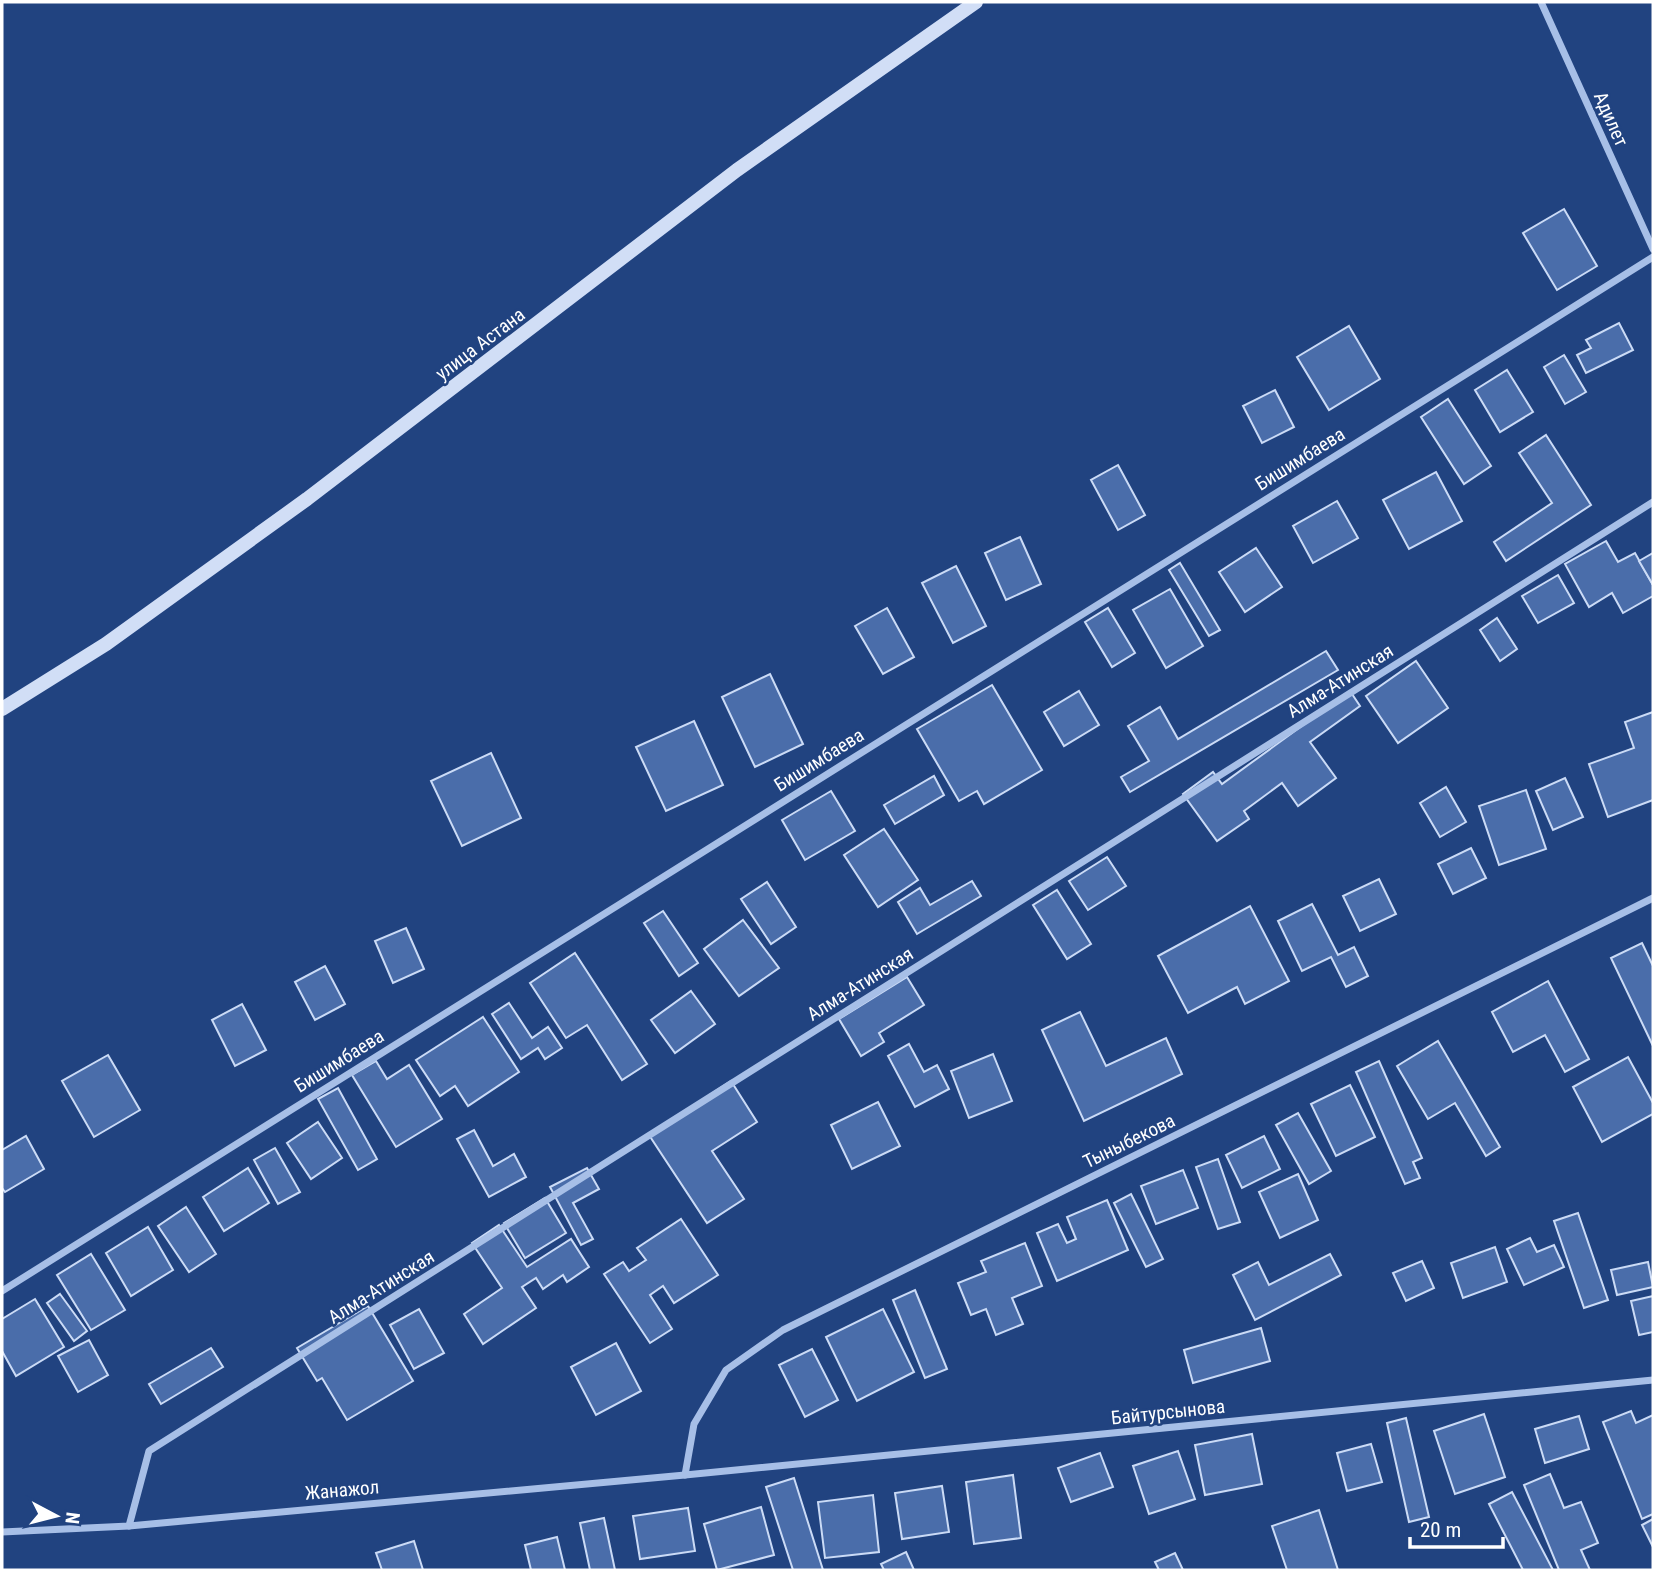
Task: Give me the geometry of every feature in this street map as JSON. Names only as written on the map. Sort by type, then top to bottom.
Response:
[{"type":"main road","name":"улица Астана","points":[[2,709],[106,644],[307,499],[737,170],[976,2]]},
{"type":"street","name":"Адилет","points":[[1541,2],[1653,249]]},
{"type":"street","name":"Бишимбаева","points":[[2,1291],[1653,257]]},
{"type":"street","name":"Алма-Атинская","points":[[129,1526],[149,1451],[1653,502]]},
{"type":"street","name":"Тыныбекова","points":[[685,1475],[694,1424],[726,1370],[783,1329],[1653,898]]},
{"type":"street","name":"Байтурсынова","points":[[685,1475],[1653,1380]]},
{"type":"street","name":"Жанажол","points":[[2,1532],[129,1526],[685,1475]]},
{"type":"building","points":[[1564,209],[1597,266],[1557,290],[1523,233]]},
{"type":"building","points":[[1619,323],[1633,350],[1586,373],[1577,355],[1591,348],[1586,340]]},
{"type":"building","points":[[1349,326],[1380,379],[1329,410],[1297,357]]},
{"type":"building","points":[[1564,355],[1586,392],[1565,404],[1544,367]]},
{"type":"building","points":[[1507,370],[1533,412],[1500,432],[1475,390]]},
{"type":"building","points":[[1275,390],[1294,427],[1262,443],[1243,406]]},
{"type":"building","points":[[1448,399],[1491,466],[1464,484],[1421,417]]},
{"type":"building","points":[[1546,435],[1591,505],[1506,561],[1494,542],[1552,503],[1519,453]]},
{"type":"building","points":[[1118,465],[1145,515],[1118,530],[1091,480]]},
{"type":"building","points":[[1436,472],[1462,521],[1409,549],[1383,500]]},
{"type":"building","points":[[1337,501],[1358,538],[1313,563],[1293,526]]},
{"type":"building","points":[[1020,537],[1041,584],[1006,600],[985,553]]},
{"type":"building","points":[[1606,541],[1618,562],[1635,553],[1653,585],[1653,596],[1623,613],[1612,593],[1589,607],[1565,564]]},
{"type":"building","points":[[1256,548],[1282,587],[1245,612],[1219,572]]},
{"type":"building","points":[[1653,553],[1653,585],[1639,561]]},
{"type":"building","points":[[1180,563],[1220,630],[1209,636],[1169,570]]},
{"type":"building","points":[[956,566],[986,626],[953,643],[922,583]]},
{"type":"building","points":[[1558,575],[1574,603],[1538,623],[1522,596]]},
{"type":"building","points":[[1170,589],[1203,646],[1166,668],[1133,610]]},
{"type":"building","points":[[887,608],[914,657],[883,674],[855,626]]},
{"type":"building","points":[[1108,608],[1135,653],[1112,667],[1085,622]]},
{"type":"building","points":[[1497,618],[1517,649],[1500,661],[1480,630]]},
{"type":"building","points":[[1326,651],[1338,670],[1130,792],[1121,777],[1149,761],[1128,726],[1160,707],[1178,739]]},
{"type":"building","points":[[1416,661],[1448,708],[1398,743],[1366,696]]},
{"type":"building","points":[[770,674],[803,744],[755,767],[722,697]]},
{"type":"building","points":[[992,685],[1042,770],[984,804],[977,791],[959,801],[917,729]]},
{"type":"building","points":[[1079,691],[1099,725],[1064,746],[1044,712]]},
{"type":"building","points":[[1350,691],[1360,706],[1310,742],[1336,778],[1298,806],[1282,783],[1244,811],[1249,819],[1217,841],[1183,794],[1213,772],[1222,784]]},
{"type":"building","points":[[1653,712],[1653,800],[1608,817],[1589,764],[1634,748],[1625,722]]},
{"type":"building","points":[[694,721],[723,785],[666,811],[636,747]]},
{"type":"building","points":[[491,753],[521,818],[462,846],[431,781]]},
{"type":"building","points":[[934,776],[944,795],[895,824],[884,805]]},
{"type":"building","points":[[1565,778],[1583,817],[1553,830],[1536,791]]},
{"type":"building","points":[[1446,787],[1466,822],[1440,837],[1420,803]]},
{"type":"building","points":[[1526,790],[1546,849],[1499,865],[1479,806]]},
{"type":"building","points":[[831,791],[855,831],[805,860],[782,820]]},
{"type":"building","points":[[884,829],[918,880],[878,907],[844,855]]},
{"type":"building","points":[[1471,848],[1486,878],[1453,894],[1438,864]]},
{"type":"building","points":[[1107,857],[1126,886],[1088,910],[1069,881]]},
{"type":"building","points":[[1379,879],[1396,914],[1360,931],[1343,896]]},
{"type":"building","points":[[972,881],[981,896],[917,934],[898,902],[920,888],[930,905]]},
{"type":"building","points":[[767,882],[796,927],[771,944],[741,899]]},
{"type":"building","points":[[1057,890],[1091,944],[1067,959],[1033,905]]},
{"type":"building","points":[[1312,904],[1338,955],[1354,947],[1368,976],[1346,987],[1331,957],[1302,971],[1278,921]]},
{"type":"building","points":[[1250,906],[1289,981],[1245,1004],[1237,987],[1188,1013],[1158,956]]},
{"type":"building","points":[[663,911],[698,963],[679,976],[644,923]]},
{"type":"building","points":[[743,920],[779,968],[739,996],[704,949]]},
{"type":"building","points":[[406,928],[424,969],[393,983],[375,941]]},
{"type":"building","points":[[1642,943],[1653,966],[1653,1046],[1611,958]]},
{"type":"building","points":[[575,953],[647,1064],[622,1080],[587,1025],[566,1038],[530,983]]},
{"type":"building","points":[[325,966],[345,1004],[315,1020],[295,982]]},
{"type":"building","points":[[907,977],[924,1005],[879,1033],[884,1042],[861,1056],[839,1019]]},
{"type":"building","points":[[1548,981],[1589,1059],[1565,1072],[1545,1035],[1513,1052],[1492,1012]]},
{"type":"building","points":[[691,991],[715,1024],[675,1053],[651,1020]]},
{"type":"building","points":[[509,1003],[532,1038],[548,1027],[562,1048],[545,1059],[538,1048],[521,1059],[492,1014]]},
{"type":"building","points":[[242,1004],[266,1050],[235,1066],[212,1020]]},
{"type":"building","points":[[1080,1012],[1106,1066],[1166,1038],[1182,1074],[1084,1121],[1042,1030]]},
{"type":"building","points":[[483,1017],[519,1072],[468,1106],[455,1086],[440,1096],[416,1060]]},
{"type":"building","points":[[1438,1041],[1500,1147],[1486,1156],[1455,1103],[1428,1119],[1397,1066]]},
{"type":"building","points":[[909,1044],[924,1072],[937,1065],[949,1089],[915,1107],[888,1056]]},
{"type":"building","points":[[993,1054],[1012,1101],[969,1118],[951,1071]]},
{"type":"building","points":[[108,1055],[140,1110],[94,1137],[62,1081]]},
{"type":"building","points":[[1628,1057],[1653,1103],[1653,1114],[1602,1142],[1573,1087]]},
{"type":"building","points":[[376,1061],[387,1079],[409,1065],[442,1119],[396,1147],[352,1075]]},
{"type":"building","points":[[1379,1061],[1422,1158],[1413,1162],[1420,1178],[1405,1184],[1356,1072]]},
{"type":"building","points":[[731,1081],[757,1122],[712,1151],[744,1199],[707,1223],[649,1135]]},
{"type":"building","points":[[1350,1085],[1375,1137],[1336,1156],[1311,1104]]},
{"type":"building","points":[[338,1088],[377,1159],[358,1170],[318,1099]]},
{"type":"building","points":[[878,1102],[900,1146],[852,1169],[831,1125]]},
{"type":"building","points":[[1298,1113],[1331,1171],[1309,1184],[1276,1125]]},
{"type":"building","points":[[318,1122],[342,1158],[311,1179],[287,1143]]},
{"type":"building","points":[[474,1130],[493,1166],[514,1154],[526,1177],[489,1197],[457,1139]]},
{"type":"building","points":[[26,1136],[44,1169],[5,1192],[2,1188],[2,1150]]},
{"type":"building","points":[[1264,1136],[1280,1169],[1242,1188],[1226,1155]]},
{"type":"building","points":[[275,1148],[300,1192],[278,1204],[254,1160]]},
{"type":"building","points":[[1218,1159],[1240,1222],[1218,1229],[1196,1167]]},
{"type":"building","points":[[248,1168],[269,1203],[224,1231],[203,1197]]},
{"type":"building","points":[[587,1168],[599,1189],[573,1203],[593,1239],[581,1245],[550,1187]]},
{"type":"building","points":[[1183,1170],[1198,1208],[1156,1224],[1141,1186]]},
{"type":"building","points":[[1298,1174],[1318,1220],[1280,1238],[1259,1192]]},
{"type":"building","points":[[1131,1194],[1163,1259],[1146,1267],[1114,1203]]},
{"type":"building","points":[[545,1198],[566,1233],[525,1258],[504,1223]]},
{"type":"building","points":[[1107,1200],[1128,1250],[1057,1281],[1037,1233],[1058,1224],[1067,1243],[1076,1239],[1067,1217]]},
{"type":"building","points":[[186,1207],[216,1254],[189,1272],[158,1226]]},
{"type":"building","points":[[1578,1213],[1608,1300],[1584,1308],[1554,1221]]},
{"type":"building","points":[[681,1219],[718,1275],[674,1303],[663,1286],[650,1295],[672,1329],[650,1343],[604,1274],[623,1262],[629,1271],[646,1260],[637,1248]]},
{"type":"building","points":[[499,1225],[527,1267],[571,1239],[589,1267],[567,1282],[563,1275],[543,1289],[536,1278],[522,1287],[536,1308],[483,1344],[464,1314],[502,1288],[472,1243]]},
{"type":"building","points":[[148,1227],[173,1270],[131,1296],[106,1253]]},
{"type":"building","points":[[1530,1238],[1537,1252],[1554,1245],[1564,1267],[1524,1285],[1507,1249]]},
{"type":"building","points":[[1025,1243],[1042,1286],[1012,1298],[1023,1324],[996,1335],[986,1309],[971,1315],[958,1283],[986,1272],[981,1261]]},
{"type":"building","points":[[1495,1247],[1507,1282],[1463,1298],[1451,1263]]},
{"type":"building","points":[[91,1254],[125,1310],[91,1330],[57,1275]]},
{"type":"building","points":[[1330,1254],[1341,1275],[1255,1320],[1233,1275],[1258,1262],[1269,1285]]},
{"type":"building","points":[[1422,1261],[1434,1288],[1406,1301],[1393,1273]]},
{"type":"building","points":[[1648,1262],[1653,1287],[1617,1295],[1611,1270]]},
{"type":"building","points":[[915,1290],[947,1369],[925,1378],[893,1300]]},
{"type":"building","points":[[60,1294],[87,1331],[74,1341],[47,1303]]},
{"type":"building","points":[[1653,1296],[1653,1332],[1639,1335],[1631,1301]]},
{"type":"building","points":[[35,1299],[64,1347],[16,1376],[2,1351],[2,1319]]},
{"type":"building","points":[[368,1306],[413,1381],[347,1420],[322,1378],[317,1381],[297,1348]]},
{"type":"building","points":[[419,1309],[444,1353],[414,1369],[390,1325]]},
{"type":"building","points":[[883,1309],[914,1372],[857,1401],[826,1337]]},
{"type":"building","points":[[1261,1328],[1270,1361],[1193,1383],[1184,1350]]},
{"type":"building","points":[[89,1340],[108,1375],[78,1392],[58,1356]]},
{"type":"building","points":[[616,1343],[641,1391],[596,1415],[571,1367]]},
{"type":"building","points":[[211,1348],[223,1367],[161,1404],[149,1384]]},
{"type":"building","points":[[812,1349],[838,1400],[805,1417],[779,1365]]},
{"type":"building","points":[[1631,1411],[1636,1423],[1653,1415],[1653,1514],[1642,1519],[1603,1422]]},
{"type":"building","points":[[1484,1414],[1505,1477],[1455,1494],[1434,1431]]},
{"type":"building","points":[[1579,1416],[1589,1449],[1545,1463],[1535,1429]]},
{"type":"building","points":[[1406,1418],[1429,1517],[1409,1522],[1387,1423]]},
{"type":"building","points":[[1252,1434],[1262,1484],[1205,1495],[1195,1445]]},
{"type":"building","points":[[1371,1444],[1382,1482],[1347,1491],[1337,1453]]},
{"type":"building","points":[[1178,1451],[1195,1499],[1149,1514],[1133,1466]]},
{"type":"building","points":[[1100,1453],[1113,1487],[1071,1502],[1058,1468]]},
{"type":"building","points":[[1550,1474],[1564,1508],[1581,1502],[1598,1543],[1581,1550],[1590,1570],[1559,1570],[1524,1485]]},
{"type":"building","points":[[1013,1475],[1021,1538],[974,1544],[966,1482]]},
{"type":"building","points":[[794,1478],[823,1570],[793,1570],[766,1487]]},
{"type":"building","points":[[942,1486],[949,1532],[902,1539],[895,1493]]},
{"type":"building","points":[[1512,1492],[1553,1570],[1523,1570],[1489,1504]]},
{"type":"building","points":[[873,1495],[879,1552],[825,1558],[818,1502]]},
{"type":"building","points":[[761,1507],[774,1555],[717,1570],[704,1524]]},
{"type":"building","points":[[688,1508],[695,1551],[640,1559],[633,1516]]},
{"type":"building","points":[[1319,1510],[1338,1570],[1287,1570],[1272,1526]]},
{"type":"building","points":[[604,1518],[615,1570],[590,1570],[580,1523]]},
{"type":"building","points":[[1653,1519],[1653,1547],[1642,1525]]},
{"type":"building","points":[[557,1537],[565,1570],[531,1570],[525,1545]]},
{"type":"building","points":[[414,1541],[423,1570],[382,1570],[376,1553]]},
{"type":"building","points":[[906,1552],[914,1570],[884,1570],[881,1564]]},
{"type":"building","points":[[1175,1553],[1183,1570],[1159,1570],[1155,1562]]}]
